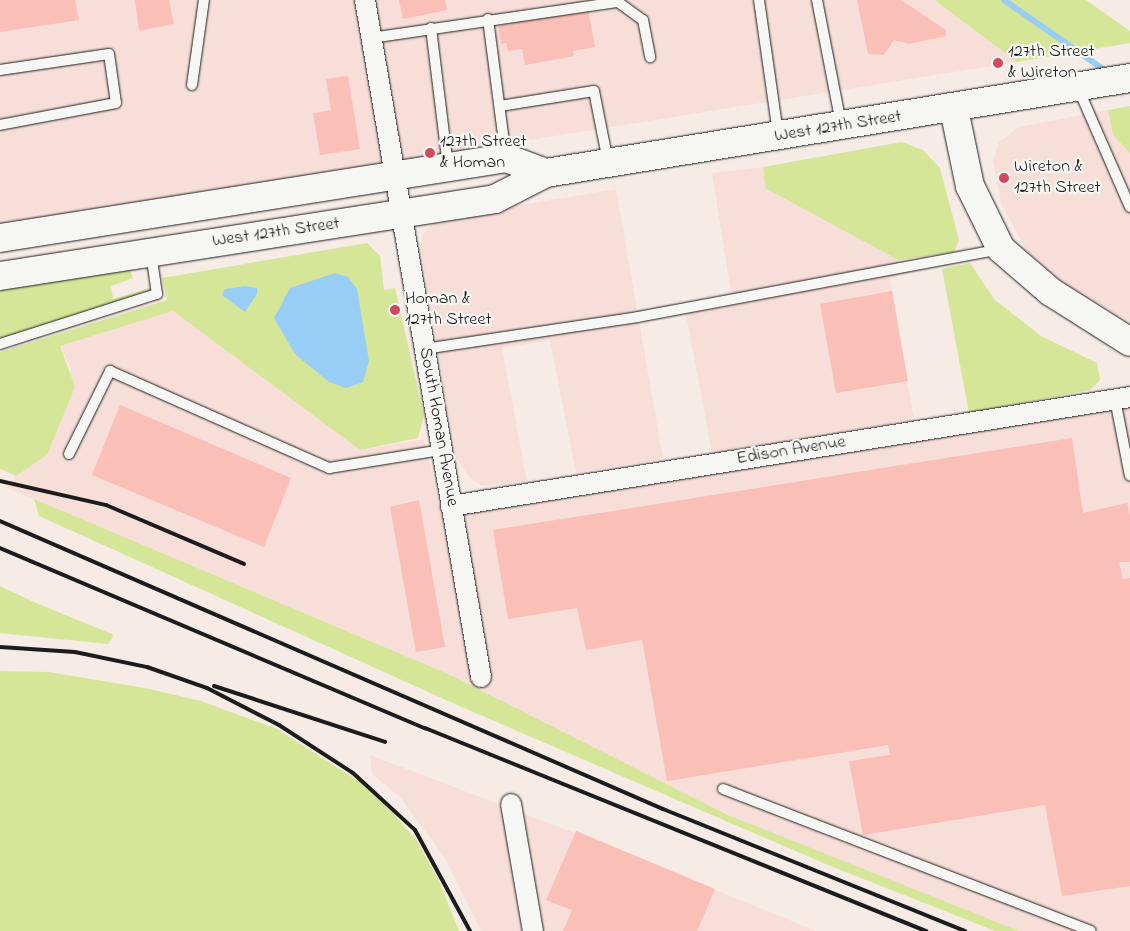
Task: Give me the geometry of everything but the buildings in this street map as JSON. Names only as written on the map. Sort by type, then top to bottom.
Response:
[{"type":"main road","name":"West 127th Street","points":[[0,276],[495,199],[546,174],[954,109],[1130,78]]},
{"type":"main road","points":[[954,109],[970,186],[1001,249],[1051,292],[1130,342]]},
{"type":"main road","name":"West 127th Street","points":[[0,238],[506,158]]},
{"type":"main road","points":[[506,158],[546,174]]},
{"type":"street","name":"South Homan Avenue","points":[[365,0],[481,677]]},
{"type":"street","name":"Edison Avenue","points":[[451,506],[1122,398]]},
{"type":"street","points":[[511,804],[532,931]]},
{"type":"lane","points":[[192,85],[204,0]]},
{"type":"lane","points":[[759,0],[778,137]]},
{"type":"lane","points":[[817,0],[842,127]]},
{"type":"lane","points":[[371,38],[488,19],[618,2],[643,20],[650,57]]},
{"type":"lane","points":[[488,19],[506,158]]},
{"type":"lane","points":[[432,28],[449,168]]},
{"type":"lane","points":[[0,70],[109,54],[116,102],[0,125]]},
{"type":"lane","points":[[1085,86],[1130,206]]},
{"type":"lane","points":[[500,106],[594,90],[609,164]]},
{"type":"lane","points":[[424,349],[638,317],[1001,249]]},
{"type":"lane","points":[[0,344],[157,294],[151,252]]},
{"type":"lane","points":[[69,454],[110,371],[330,468],[442,450]]},
{"type":"lane","points":[[1122,398],[1130,476]]},
{"type":"lane","points":[[723,790],[1091,931]]},
{"type":"shaded area","points":[[0,0],[933,0],[1017,62],[0,225]]},
{"type":"shaded area","points":[[1108,110],[1113,135],[1130,153],[1130,322],[1062,283],[1026,250],[1001,203],[993,161],[999,142],[1019,127]]},
{"type":"shaded area","points":[[763,167],[765,188],[898,260],[900,275],[890,279],[914,420],[712,453],[685,309],[732,299],[712,173]]},
{"type":"shaded area","points":[[616,189],[663,459],[576,473],[550,340],[502,348],[527,482],[482,486],[470,478],[456,458],[420,245],[423,234],[437,219]]},
{"type":"shaded area","points":[[173,311],[360,450],[424,439],[442,518],[1130,406],[1130,931],[1019,931],[824,857],[656,782],[448,674],[7,488],[16,476],[47,455],[71,369],[60,346]]},
{"type":"shaded area","points":[[370,755],[575,833],[816,931],[481,931],[445,858],[401,798],[372,774]]},
{"type":"green space","points":[[934,0],[1086,0],[1130,31],[1130,43],[1017,62]]},
{"type":"green space","points":[[1130,106],[1130,153],[1113,135],[1108,110]]},
{"type":"green space","points":[[902,142],[923,150],[940,168],[959,240],[954,252],[898,260],[765,188],[763,167]]},
{"type":"green space","points":[[367,243],[380,256],[384,290],[395,288],[424,415],[418,438],[360,450],[173,311],[60,346],[75,387],[47,455],[16,476],[0,469],[0,352],[167,300],[162,278]]},
{"type":"green space","points":[[970,263],[994,299],[1041,336],[1097,363],[1100,380],[1090,390],[969,413],[942,269]]},
{"type":"green space","points":[[129,266],[133,278],[111,286],[113,299],[150,288],[150,293],[0,339],[0,287]]},
{"type":"green space","points":[[34,499],[448,674],[728,815],[1019,931],[995,931],[828,865],[457,705],[39,516]]},
{"type":"green space","points":[[0,586],[114,635],[108,644],[0,633]]},
{"type":"green space","points":[[0,671],[49,672],[145,688],[201,701],[277,729],[360,782],[394,814],[417,841],[440,883],[459,931],[0,931]]},
{"type":"water","points":[[335,273],[348,277],[357,289],[369,361],[363,382],[346,388],[329,382],[295,354],[274,318],[290,288]]},
{"type":"water","points":[[245,286],[257,288],[257,294],[245,312],[222,295],[225,289]]},
{"type":"waterway","points":[[1004,0],[1110,74]]},
{"type":"railway","points":[[0,481],[106,505],[244,564]]},
{"type":"railway","points":[[0,521],[663,809],[965,931]]},
{"type":"railway","points":[[0,548],[425,728],[926,931]]},
{"type":"railway","points":[[0,647],[75,652],[147,667],[207,688],[279,725],[353,773],[415,830],[470,931]]},
{"type":"railway","points":[[214,686],[385,742]]},
{"type":"place","name":"127th Street & Wireton","points":[[998,63]]},
{"type":"place","name":"127th Street & Homan","points":[[430,153]]},
{"type":"place","name":"Wireton & 127th Street","points":[[1004,178]]},
{"type":"place","name":"Homan & 127th Street","points":[[395,310]]}]
